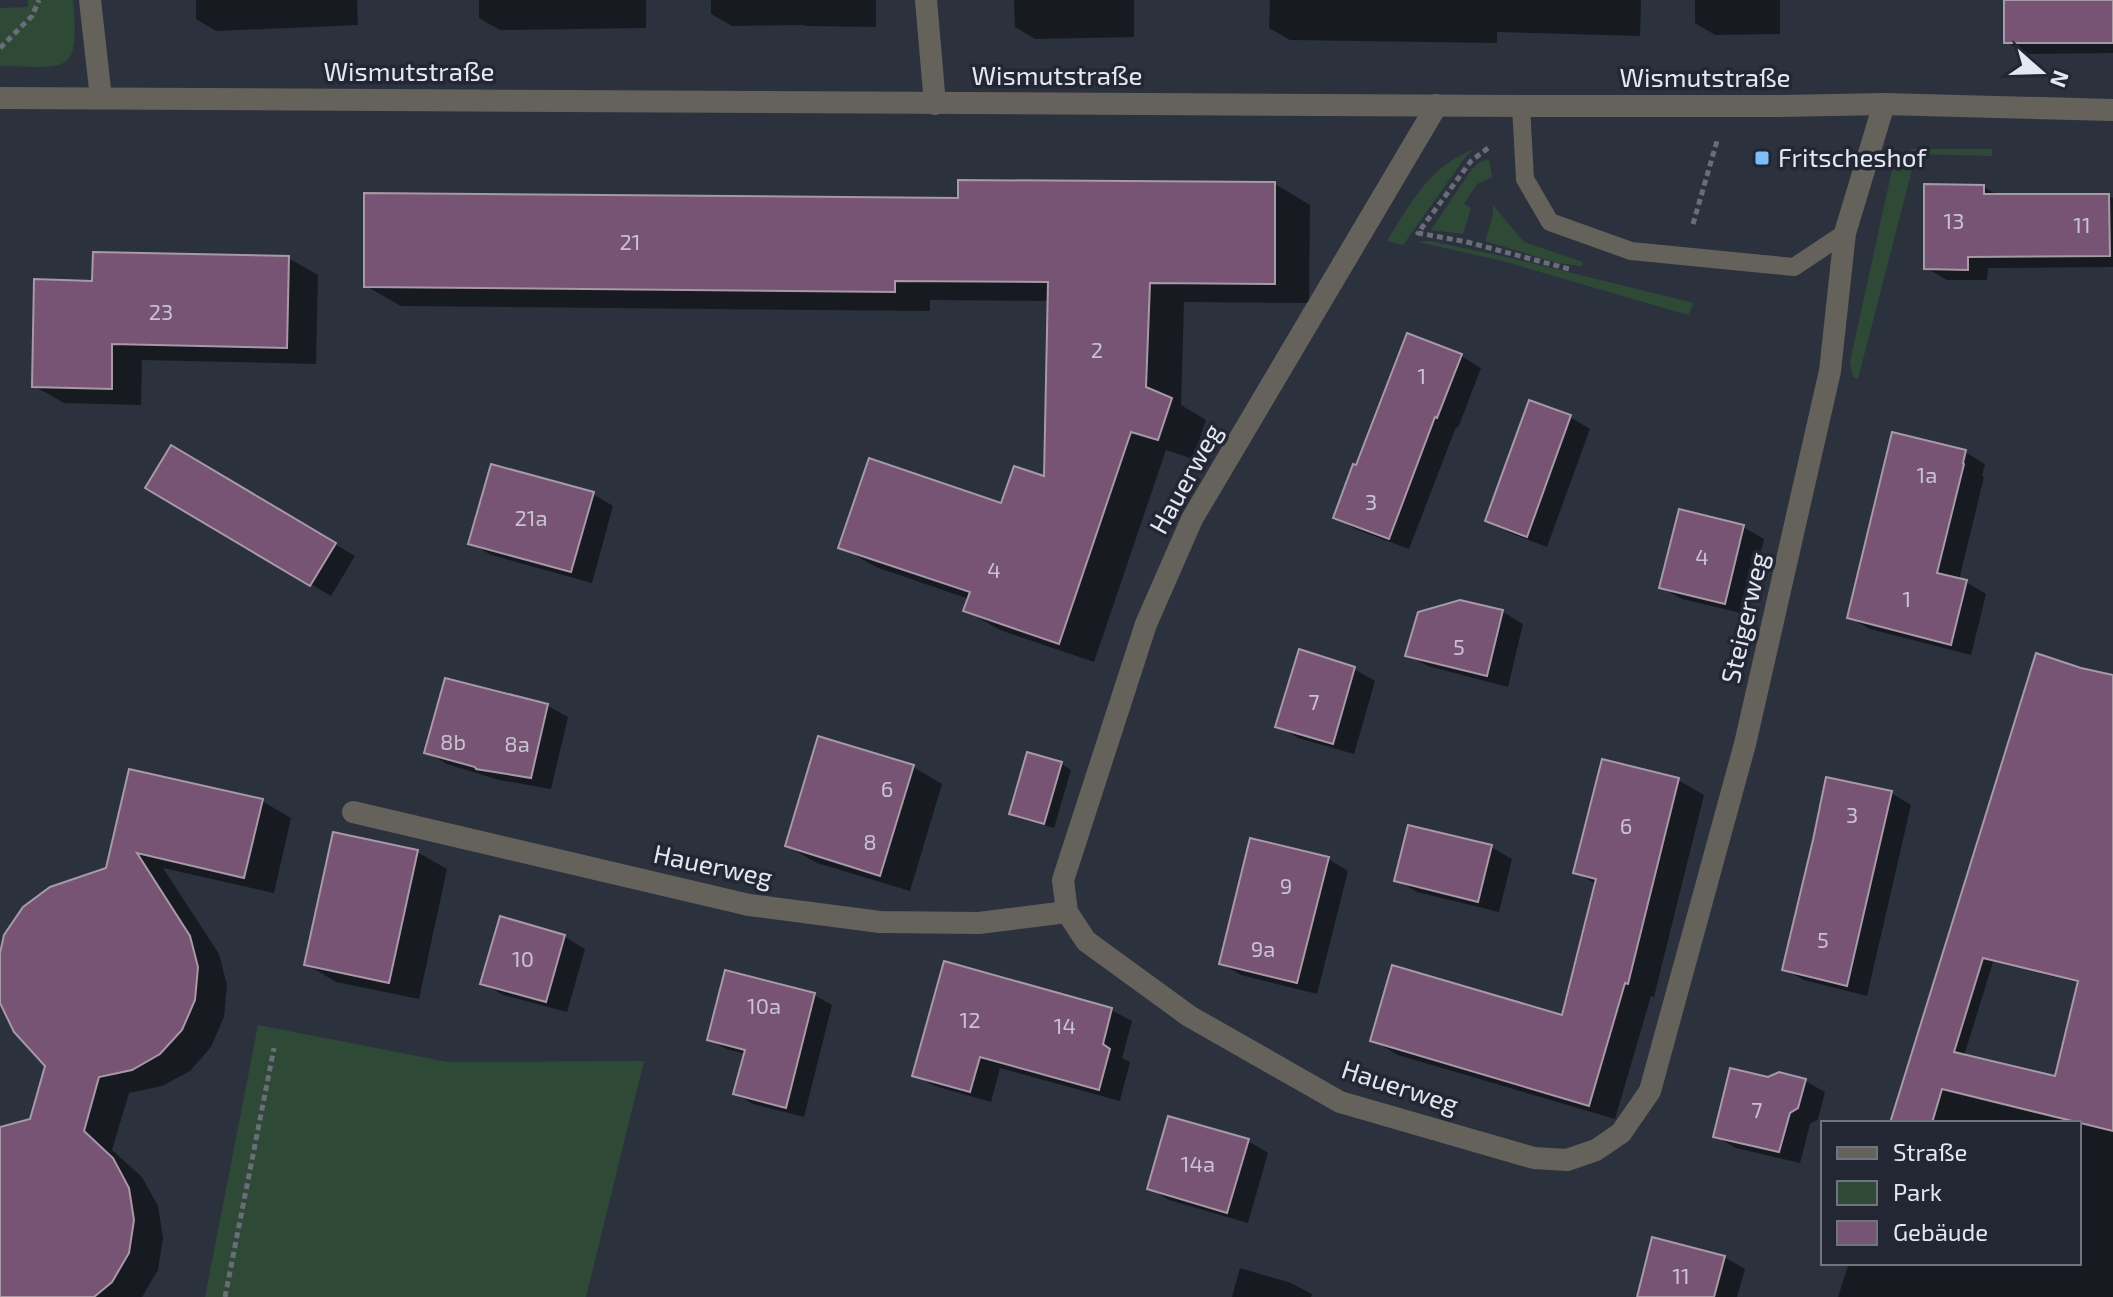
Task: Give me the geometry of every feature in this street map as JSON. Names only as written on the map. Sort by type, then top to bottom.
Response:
[{"type":"street","points":[[90,0],[101,98]]},
{"type":"street","points":[[926,0],[935,104]]},
{"type":"street","name":"Wismutstraße","points":[[0,98],[1521,106],[1884,104],[2113,110]]},
{"type":"street","name":"Steigerweg","points":[[1621,1133],[1650,1091],[1745,744],[1830,371],[1845,233],[1884,104]]},
{"type":"street","name":"Hauerweg","points":[[1437,105],[1192,519],[1146,624],[1063,880],[1067,912],[1086,941],[1189,1016],[1340,1102],[1534,1158],[1567,1160],[1596,1150],[1621,1133]]},
{"type":"street","name":"Hauerweg","points":[[353,812],[749,905],[880,922],[979,923],[1067,912]]},
{"type":"lane","points":[[1521,106],[1525,179],[1550,222],[1631,251],[1794,267],[1845,233]]},
{"type":"path","points":[[0,48],[32,16],[39,0]]},
{"type":"path","points":[[1690,236],[1718,141],[1703,140]]},
{"type":"path","points":[[225,1297],[274,1048]]},
{"type":"green space","points":[[28,0],[73,0],[74,43],[71,55],[65,62],[41,67],[0,66],[0,8],[28,7]]},
{"type":"green space","points":[[1475,149],[1467,155],[1403,245],[1387,241],[1413,200],[1434,175],[1446,164]]},
{"type":"green space","points":[[1912,149],[1992,149],[1992,156],[1916,154],[1858,379],[1853,377],[1850,362],[1893,165],[1900,154]]},
{"type":"green space","points":[[1489,159],[1492,177],[1477,184],[1464,204],[1471,208],[1463,234],[1431,230],[1472,169]]},
{"type":"green space","points":[[1493,205],[1524,242],[1583,262],[1582,266],[1557,263],[1485,241]]},
{"type":"green space","points":[[1430,241],[1694,303],[1688,315],[1503,261],[1418,242]]},
{"type":"green space","points":[[258,1025],[448,1062],[644,1061],[586,1297],[205,1297]]},
{"type":"building","points":[[2004,0],[2113,0],[2113,43],[2004,43]]},
{"type":"building","points":[[958,180],[1275,182],[1275,284],[1150,283],[1146,387],[1172,398],[1158,440],[1131,432],[1059,644],[963,611],[970,592],[838,548],[869,458],[1001,503],[1014,466],[1044,476],[1048,282],[895,281],[895,292],[364,287],[364,193],[958,198]]},
{"type":"building","points":[[1924,184],[1984,185],[1984,194],[2109,194],[2110,256],[1968,257],[1968,270],[1924,269]]},
{"type":"building","points":[[93,252],[289,256],[287,348],[112,344],[112,389],[32,387],[34,279],[92,281]]},
{"type":"building","points":[[1407,333],[1462,354],[1389,539],[1333,518]]},
{"type":"building","points":[[1529,400],[1571,415],[1527,537],[1485,521]]},
{"type":"building","points":[[1892,432],[1966,450],[1937,573],[1967,580],[1951,645],[1847,618]]},
{"type":"building","points":[[171,445],[336,543],[310,586],[145,488]]},
{"type":"building","points":[[491,464],[594,492],[571,572],[468,544]]},
{"type":"building","points":[[1679,509],[1744,525],[1725,604],[1659,588]]},
{"type":"building","points":[[1460,600],[1503,610],[1487,676],[1405,656],[1418,612]]},
{"type":"building","points":[[1299,649],[1355,667],[1333,744],[1275,727]]},
{"type":"building","points":[[2036,653],[2113,675],[2113,1131],[1942,1089],[1933,1121],[1891,1121]],"holes":[[[1983,958],[2078,981],[2055,1076],[1954,1052]]]},
{"type":"building","points":[[445,678],[548,704],[531,778],[476,769],[424,753]]},
{"type":"building","points":[[818,736],[914,765],[880,876],[785,846]]},
{"type":"building","points":[[1027,752],[1062,762],[1044,824],[1009,814]]},
{"type":"building","points":[[1602,759],[1679,778],[1628,984],[1625,983],[1589,1106],[1370,1041],[1392,965],[1562,1015],[1596,879],[1573,873]]},
{"type":"building","points":[[129,769],[263,799],[244,878],[137,853],[190,936],[198,967],[195,1000],[182,1030],[160,1054],[132,1070],[99,1077],[84,1131],[113,1158],[129,1188],[134,1220],[129,1253],[112,1282],[94,1297],[0,1297],[0,1127],[30,1119],[45,1066],[14,1032],[0,1003],[0,953],[4,935],[23,907],[50,887],[106,868]]},
{"type":"building","points":[[1826,777],[1892,791],[1847,986],[1782,970]]},
{"type":"building","points":[[1408,825],[1492,845],[1478,902],[1394,881]]},
{"type":"building","points":[[333,832],[418,850],[389,983],[304,965]]},
{"type":"building","points":[[1250,838],[1329,857],[1297,983],[1219,964]]},
{"type":"building","points":[[500,916],[565,935],[546,1002],[480,984]]},
{"type":"building","points":[[944,961],[1112,1008],[1103,1044],[1110,1049],[1099,1090],[980,1057],[970,1092],[912,1076]]},
{"type":"building","points":[[725,970],[815,993],[786,1108],[733,1094],[745,1050],[707,1040]]},
{"type":"building","points":[[1730,1068],[1768,1077],[1779,1072],[1806,1079],[1798,1108],[1790,1113],[1779,1152],[1713,1137]]},
{"type":"building","points":[[1168,1116],[1249,1139],[1227,1213],[1147,1189]]},
{"type":"building","points":[[1652,1237],[1725,1256],[1714,1297],[1637,1297]]},
{"type":"place","name":"Fritscheshof","points":[[1762,158]]}]
